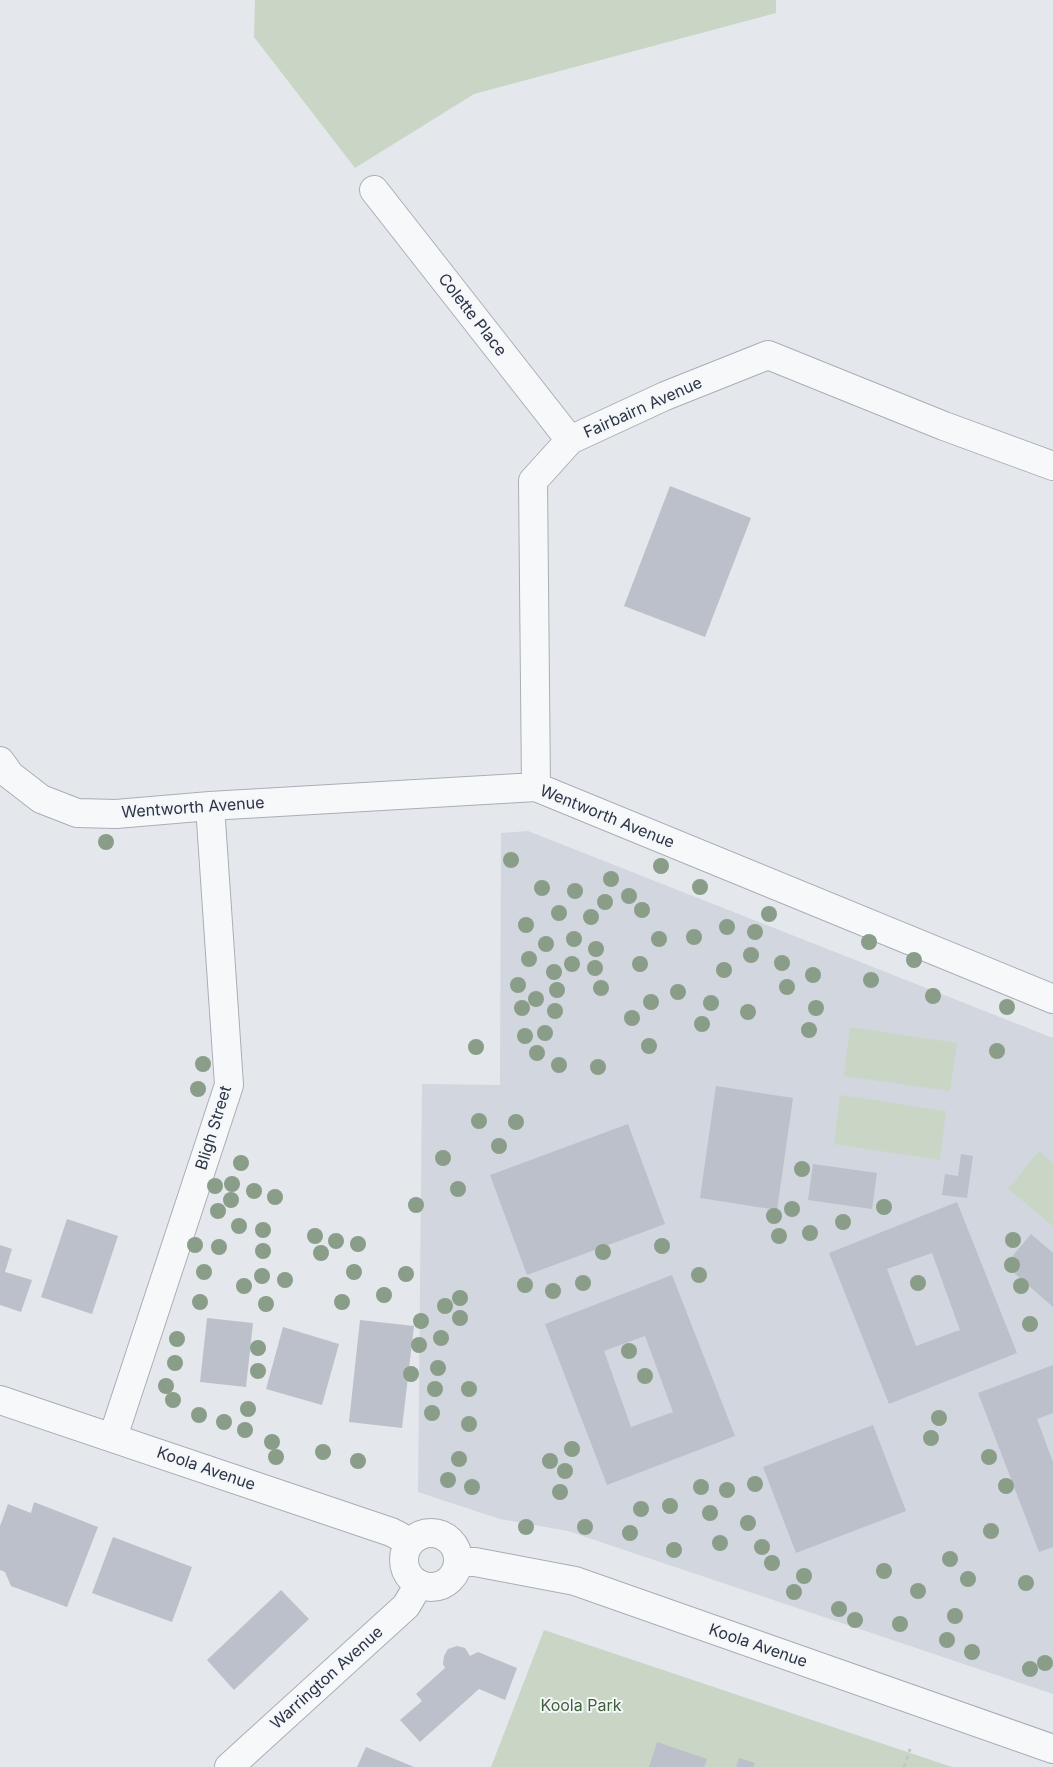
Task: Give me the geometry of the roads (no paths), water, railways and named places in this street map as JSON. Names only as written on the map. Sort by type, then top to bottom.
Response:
[{"type":"street","name":"Colette Place","points":[[374,190],[570,440]]},
{"type":"street","name":"Fairbairn Avenue","points":[[536,787],[533,481],[570,440],[665,396],[768,355],[944,426],[1053,466]]},
{"type":"street","name":"Wentworth Avenue","points":[[0,760],[10,775],[40,800],[77,813],[116,814],[210,806],[536,787],[1053,999]]},
{"type":"street","name":"Bligh Street","points":[[113,1437],[229,1085],[210,806]]},
{"type":"street","name":"Koola Avenue","points":[[0,1400],[391,1532],[408,1544]]},
{"type":"street","points":[[432,1532],[448,1538],[458,1553],[459,1562],[452,1578],[438,1587],[428,1587],[411,1579],[406,1572],[403,1562],[408,1544],[415,1537],[423,1533],[432,1532]]},
{"type":"street","name":"Koola Avenue","points":[[459,1562],[475,1562],[575,1581],[1053,1749]]},
{"type":"street","name":"Warrington Avenue","points":[[229,1767],[406,1606],[419,1584]]},
{"type":"park label","name":"Koola Park","points":[[581,1706]]}]
